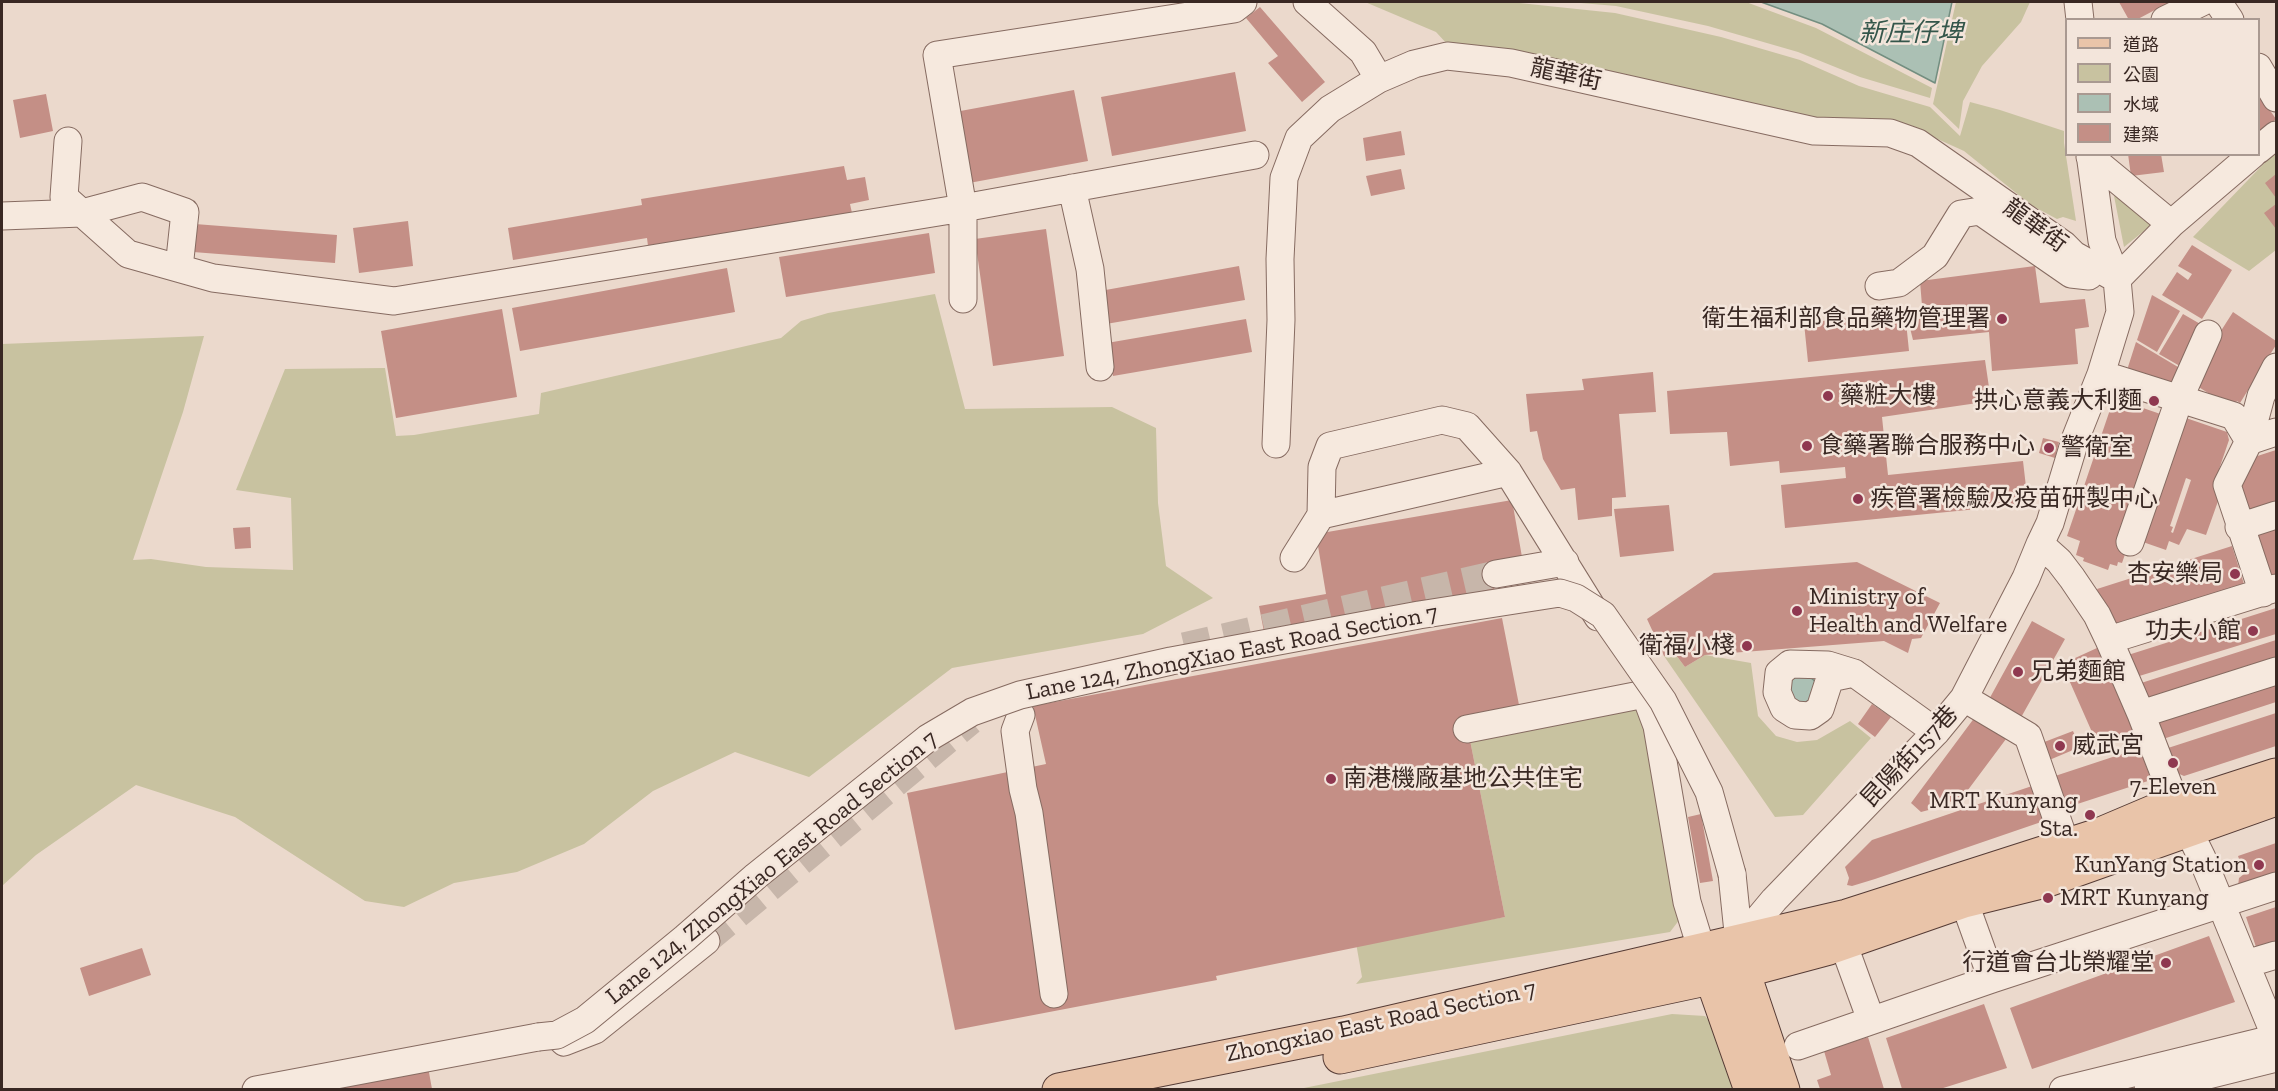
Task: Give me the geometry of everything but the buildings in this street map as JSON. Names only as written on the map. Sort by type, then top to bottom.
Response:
[{"type":"main road","points":[[1741,956],[1843,943],[1964,901],[2045,881],[2277,775]]},
{"type":"main road","points":[[1741,956],[1847,916],[2096,836],[2156,811],[2183,818],[2277,799]]},
{"type":"main road","name":"Zhongxiao East Road Section 7","points":[[1178,1089],[1349,1055],[1741,956]]},
{"type":"main road","points":[[1741,956],[1783,1089]]},
{"type":"main road","name":"Zhongxiao East Road Section 7","points":[[1059,1089],[1706,964]]},
{"type":"main road","points":[[1706,964],[1752,1089]]},
{"type":"street","points":[[963,299],[963,208],[937,56],[1234,9],[1244,2]]},
{"type":"street","points":[[1307,2],[1363,52],[1379,79]]},
{"type":"street","points":[[2078,2],[2080,18]]},
{"type":"street","points":[[2169,18],[2202,2]]},
{"type":"street","points":[[2218,2],[2229,18]]},
{"type":"street","name":"龍華街","points":[[1276,444],[1284,178],[1299,138],[1330,109],[1379,79],[1414,64],[1447,56],[1511,63],[1814,131],[1890,133],[1918,143],[2064,245],[2074,255],[2117,279]]},
{"type":"street","points":[[2260,69],[2277,98]]},
{"type":"street","points":[[2260,149],[2277,135]]},
{"type":"street","points":[[68,141],[64,197],[128,254],[213,278],[394,301],[963,208],[1255,155]]},
{"type":"street","points":[[2090,156],[2171,224]]},
{"type":"street","name":"昆陽街157巷","points":[[1741,956],[1774,900],[1936,732],[1964,698],[2026,578],[2050,523],[2076,437],[2101,374],[2120,312],[2117,279],[2102,241],[2090,156]]},
{"type":"street","points":[[1879,286],[1899,283],[1935,256],[1961,214],[1980,211],[2071,274],[2117,279],[2171,224],[2251,156]]},
{"type":"street","points":[[1072,188],[1089,269],[1100,367]]},
{"type":"street","points":[[2,216],[82,213],[142,197],[185,212],[179,268]]},
{"type":"street","points":[[2130,542],[2180,397],[2208,334]]},
{"type":"street","points":[[2109,639],[2270,590],[2239,527],[2228,485],[2249,441],[2261,396],[2277,367]]},
{"type":"street","points":[[2101,374],[2180,397],[2234,416],[2249,441]]},
{"type":"street","points":[[1294,558],[1321,515],[1322,468],[1330,446],[1442,420],[1467,426],[1508,472],[1645,694],[1657,726],[1687,902],[1706,964]]},
{"type":"street","points":[[2249,441],[2277,432]]},
{"type":"street","points":[[1321,515],[1508,472]]},
{"type":"street","points":[[2239,527],[2277,515]]},
{"type":"street","points":[[2040,544],[2059,561],[2072,578],[2097,615],[2109,639],[2277,1038],[2063,1089]]},
{"type":"street","points":[[1496,574],[1565,562]]},
{"type":"street","name":"Lane 124, ZhongXiao East Road Section 7","points":[[548,1036],[594,1013],[756,876],[928,738],[972,712],[1020,695],[1171,661],[1419,615],[1560,593],[1576,598],[1603,615],[1663,701],[1709,792],[1732,874],[1741,956]]},
{"type":"street","points":[[2141,714],[2277,670]]},
{"type":"street","points":[[1854,673],[1936,732]]},
{"type":"street","points":[[1467,729],[1645,694]]},
{"type":"street","points":[[1964,698],[2028,736],[2066,845]]},
{"type":"street","points":[[1021,715],[1015,731],[1023,789],[1029,813],[1054,994]]},
{"type":"street","points":[[1798,1046],[1992,979],[2277,886]]},
{"type":"street","points":[[1964,901],[1992,979]]},
{"type":"street","points":[[256,1089],[548,1036],[564,1042],[595,1030],[706,941]]},
{"type":"street","points":[[1843,943],[1871,1020]]},
{"type":"street","points":[[2246,964],[2277,955]]},
{"type":"street","points":[[2148,1089],[2277,1058]]},
{"type":"green space","points":[[1365,2],[1510,2],[1615,13],[1721,37],[1800,60],[1859,86],[1930,107],[1960,136],[1970,102],[2000,110],[2064,131],[2065,156],[2076,221],[2063,217],[2057,219],[2031,205],[1964,151],[1900,122],[1883,119],[1811,119],[1624,74],[1535,56],[1448,45],[1436,32]]},
{"type":"green space","points":[[1569,2],[1746,2],[1816,28],[1932,88],[1930,98],[1860,77],[1798,52],[1708,26],[1616,6]]},
{"type":"green space","points":[[1956,2],[2030,2],[2021,22],[1982,66],[1963,101],[1959,129],[1933,104]]},
{"type":"green space","points":[[2276,151],[2276,250],[2249,271],[2193,237]]},
{"type":"green space","points":[[2114,196],[2159,219],[2124,247]]},
{"type":"green space","points":[[935,294],[965,409],[1112,407],[1156,428],[1158,503],[1166,566],[1213,598],[1143,634],[952,668],[809,777],[735,752],[653,791],[584,844],[517,872],[454,883],[404,907],[365,901],[235,817],[136,785],[36,855],[2,886],[2,344],[204,336],[183,412],[133,560],[151,559],[206,567],[293,570],[291,498],[236,490],[285,369],[385,368],[396,436],[414,435],[539,414],[541,393],[781,338],[801,321],[828,313]]},
{"type":"green space","points":[[1676,655],[1685,667],[1705,655],[1751,663],[1758,716],[1776,736],[1797,742],[1817,740],[1850,721],[1871,738],[1803,815],[1775,817],[1664,656]]},
{"type":"green space","points":[[1640,706],[1680,919],[1670,932],[1356,984],[1362,977],[1356,943],[1505,917],[1466,720]]},
{"type":"green space","points":[[1672,1014],[1705,1016],[1717,1029],[1737,1090],[1294,1090]]},
{"type":"water","name":"新庄仔埤","points":[[1761,2],[1952,2],[1935,83],[1822,24]]},
{"type":"water","points":[[1809,676],[1818,684],[1819,695],[1797,708],[1786,686],[1793,677]]},
{"type":"tunnel","points":[[1184,646],[1496,574]]},
{"type":"tunnel","points":[[706,941],[971,721]]},
{"type":"place","name":"衛生福利部食品藥物管理署","points":[[2002,319]]},
{"type":"place","name":"藥粧大樓","points":[[1828,396]]},
{"type":"place","name":"拱心意義大利麵","points":[[2154,401]]},
{"type":"place","name":"食藥署聯合服務中心","points":[[1807,446]]},
{"type":"place","name":"警衛室","points":[[2049,448]]},
{"type":"place","name":"疾管署檢驗及疫苗研製中心","points":[[1858,499]]},
{"type":"place","name":"杏安樂局","points":[[2235,574]]},
{"type":"place","name":"Ministry of Health and Welfare","points":[[1797,611]]},
{"type":"place","name":"功夫小館","points":[[2253,631]]},
{"type":"place","name":"衛福小棧","points":[[1747,646]]},
{"type":"place","name":"兄弟麵館","points":[[2018,672]]},
{"type":"place","name":"威武宮","points":[[2060,746]]},
{"type":"place","name":"7-Eleven","points":[[2173,763]]},
{"type":"place","name":"南港機廠基地公共住宅","points":[[1331,779]]},
{"type":"place","name":"MRT Kunyang Sta.","points":[[2090,815]]},
{"type":"place","name":"KunYang Station","points":[[2259,865]]},
{"type":"place","name":"MRT Kunyang","points":[[2048,898]]},
{"type":"place","name":"行道會台北榮耀堂","points":[[2166,963]]}]
